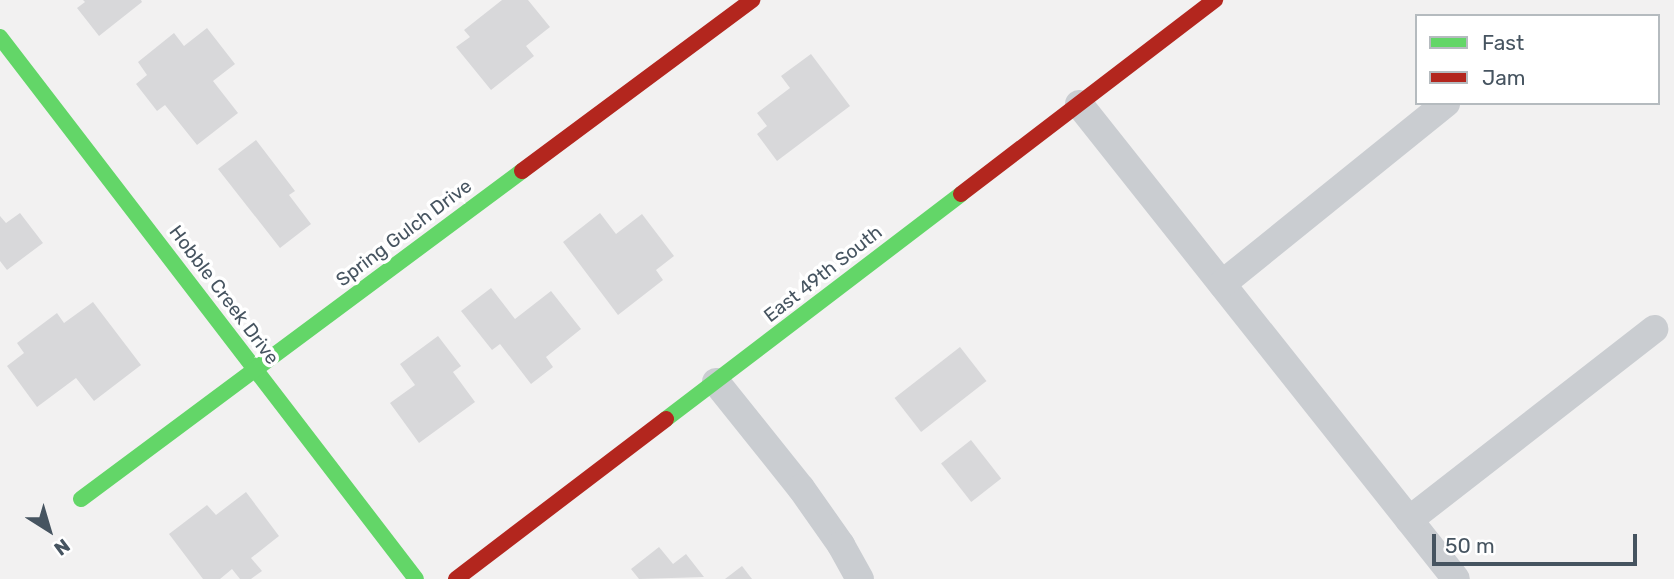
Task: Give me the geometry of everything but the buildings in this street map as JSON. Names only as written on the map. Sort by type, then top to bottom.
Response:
[{"type":"street","name":"Spring Gulch Drive","points":[[81,499],[752,0]]},
{"type":"street","name":"East 49th South","points":[[456,579],[1215,0]]},
{"type":"street","name":"Hobble Creek Drive","points":[[0,37],[416,579]]},
{"type":"street","points":[[1079,104],[1456,579]]},
{"type":"street","points":[[1222,284],[1444,105]]},
{"type":"street","points":[[1409,520],[1654,329]]},
{"type":"street","points":[[716,382],[801,488],[841,545],[860,579]]},
{"type":"traffic: fast","points":[[0,37],[416,579]]},
{"type":"traffic: fast","points":[[81,499],[522,171]]},
{"type":"traffic: fast","points":[[666,419],[961,194]]},
{"type":"traffic: jam","points":[[522,171],[752,0]]},
{"type":"traffic: jam","points":[[961,194],[1215,0]]},
{"type":"traffic: jam","points":[[456,579],[666,419]]}]
